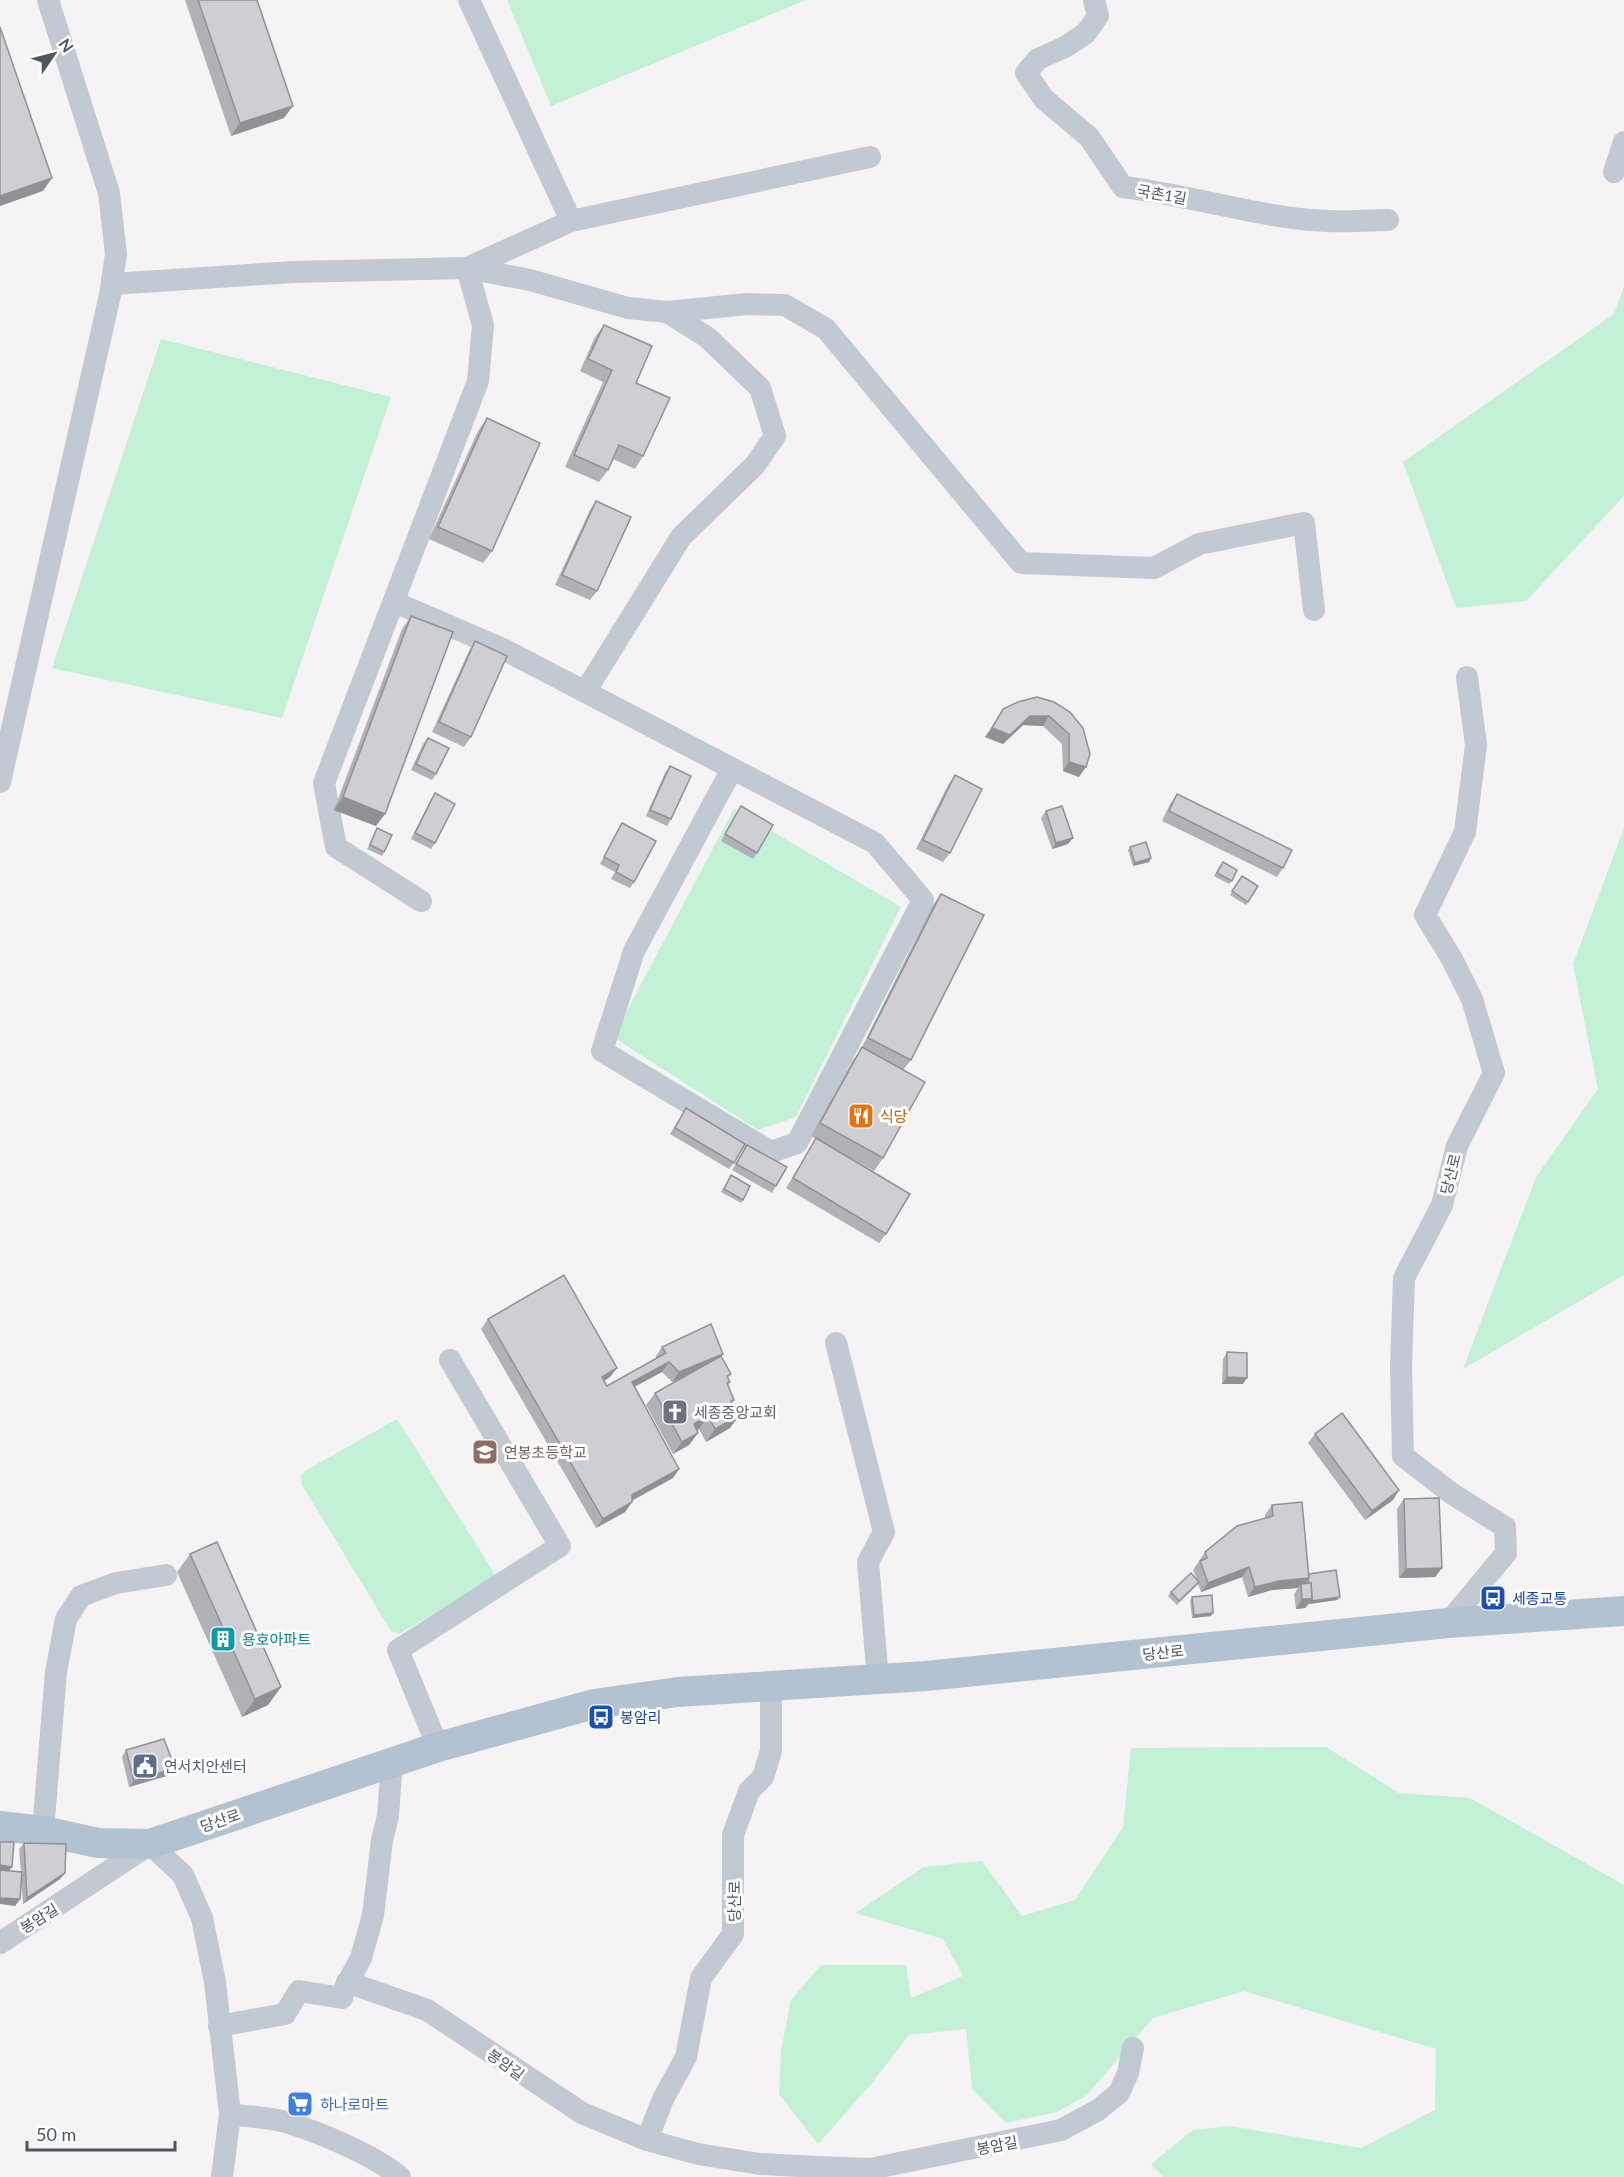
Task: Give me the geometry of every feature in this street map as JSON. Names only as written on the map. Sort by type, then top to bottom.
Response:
[{"type":"main road","name":"당산로","points":[[0,1826],[43,1831],[98,1843],[150,1844],[438,1747],[594,1704],[678,1692],[879,1680],[1448,1623],[1624,1611]]},
{"type":"street","points":[[0,782],[112,284],[116,254],[109,193],[48,0]]},
{"type":"street","points":[[469,0],[571,221]]},
{"type":"street","name":"국촌1길","points":[[1094,0],[1098,16],[1086,33],[1065,47],[1038,59],[1026,73],[1044,99],[1089,137],[1123,187],[1158,191],[1241,210],[1327,221],[1388,219]]},
{"type":"street","points":[[1614,172],[1624,142]]},
{"type":"street","points":[[467,268],[571,221],[870,157]]},
{"type":"street","points":[[112,284],[293,272],[467,268],[530,280],[628,308],[667,312],[747,304],[785,305],[826,329],[1021,563],[1154,568],[1199,544],[1304,523],[1314,610]]},
{"type":"street","points":[[421,901],[336,847],[324,783],[478,381],[483,325],[467,268]]},
{"type":"street","points":[[585,692],[681,537],[755,465],[775,436],[760,388],[707,337],[667,312]]},
{"type":"street","points":[[394,602],[503,649],[875,843],[923,900],[797,1143],[771,1152],[602,1051],[634,951],[732,769]]},
{"type":"street","name":"당산로","points":[[1448,1623],[1506,1553],[1505,1527],[1451,1493],[1403,1456],[1401,1367],[1404,1278],[1442,1205],[1457,1146],[1494,1073],[1472,999],[1452,959],[1425,915],[1465,832],[1476,745],[1467,676]]},
{"type":"street","points":[[836,1343],[884,1532],[868,1562],[879,1680]]},
{"type":"street","points":[[438,1747],[398,1650],[560,1546],[450,1360]]},
{"type":"street","points":[[43,1831],[56,1672],[66,1619],[81,1596],[116,1583],[166,1575]]},
{"type":"street","name":"당산로","points":[[647,2140],[663,2099],[686,2057],[701,1978],[733,1934],[733,1835],[749,1791],[763,1777],[771,1751],[771,1686]]},
{"type":"street","points":[[219,2026],[285,2014],[299,1991],[342,1998],[361,1958],[373,1915],[388,1816],[392,1761]]},
{"type":"street","points":[[150,1844],[183,1875],[202,1918],[215,1982],[230,2114],[222,2177]]},
{"type":"street","name":"봉암길","points":[[0,1943],[150,1844]]},
{"type":"street","name":"봉암길","points":[[348,1982],[427,2010],[530,2081],[582,2113],[647,2140],[698,2154],[820,2172],[870,2169],[1061,2130],[1098,2110],[1119,2093],[1128,2073],[1133,2048]]},
{"type":"street","points":[[230,2114],[285,2122],[379,2162],[400,2177]]},
{"type":"green space","points":[[507,0],[806,0],[551,106]]},
{"type":"green space","points":[[1624,286],[1624,496],[1526,601],[1456,608],[1403,462],[1614,314]]},
{"type":"green space","points":[[161,339],[391,397],[282,718],[52,668]]},
{"type":"green space","points":[[734,809],[901,907],[796,1117],[758,1130],[613,1037]]},
{"type":"green space","points":[[1624,828],[1624,1275],[1463,1369],[1536,1177],[1598,1089],[1573,964]]},
{"type":"green space","points":[[397,1419],[494,1573],[492,1580],[399,1634],[391,1631],[302,1485],[301,1477],[305,1471]]},
{"type":"green space","points":[[1326,1747],[1399,1793],[1470,1798],[1624,1885],[1624,2177],[1163,2177],[1151,2164],[1193,2130],[1231,2126],[1361,2148],[1435,2110],[1436,2049],[1244,1991],[1153,2018],[1087,2095],[1057,2112],[1006,2123],[972,2089],[966,2029],[909,2035],[872,2083],[818,2144],[779,2094],[781,2051],[791,2000],[821,1965],[906,1965],[911,1998],[963,1976],[943,1939],[856,1913],[924,1867],[982,1861],[1022,1916],[1075,1900],[1123,1827],[1131,1748]]},
{"type":"building","points":[[198,0],[257,0],[293,106],[240,123]]},
{"type":"building","points":[[0,27],[52,178],[0,196]]},
{"type":"building","points":[[604,325],[652,346],[636,383],[670,398],[643,456],[619,445],[608,470],[574,455],[612,370],[588,359]]},
{"type":"building","points":[[487,418],[540,443],[492,551],[438,527]]},
{"type":"building","points":[[596,501],[631,517],[597,591],[562,575]]},
{"type":"building","points":[[411,616],[453,632],[385,814],[343,797]]},
{"type":"building","points":[[475,641],[507,656],[471,737],[439,722]]},
{"type":"building","points":[[1037,697],[1054,702],[1070,712],[1083,728],[1090,754],[1086,767],[1069,762],[1069,734],[1049,716],[1030,716],[1010,735],[992,728],[1003,709]]},
{"type":"building","points":[[428,738],[449,748],[436,774],[416,764]]},
{"type":"building","points":[[670,766],[691,776],[671,819],[650,810]]},
{"type":"building","points":[[955,775],[982,789],[950,853],[923,840]]},
{"type":"building","points":[[435,793],[455,804],[435,843],[415,833]]},
{"type":"building","points":[[1177,794],[1292,850],[1283,868],[1169,811]]},
{"type":"building","points":[[741,806],[773,825],[757,853],[725,834]]},
{"type":"building","points":[[1062,806],[1073,838],[1056,843],[1046,811]]},
{"type":"building","points":[[622,823],[656,841],[634,882],[616,872],[619,865],[604,857]]},
{"type":"building","points":[[377,828],[392,835],[384,852],[370,845]]},
{"type":"building","points":[[1146,842],[1151,858],[1135,863],[1130,847]]},
{"type":"building","points":[[1223,862],[1237,870],[1232,881],[1217,873]]},
{"type":"building","points":[[1242,876],[1258,886],[1248,902],[1232,891]]},
{"type":"building","points":[[941,894],[984,915],[911,1060],[868,1038]]},
{"type":"building","points":[[862,1047],[925,1082],[883,1158],[820,1123]]},
{"type":"building","points":[[686,1108],[745,1144],[734,1163],[675,1128]]},
{"type":"building","points":[[816,1138],[910,1194],[886,1234],[793,1178]]},
{"type":"building","points":[[747,1145],[787,1167],[776,1186],[736,1164]]},
{"type":"building","points":[[731,1175],[750,1186],[743,1200],[724,1189]]},
{"type":"building","name":"연봉초등학교","points":[[564,1275],[617,1368],[602,1377],[607,1386],[666,1353],[662,1347],[711,1324],[723,1354],[679,1372],[669,1362],[632,1382],[679,1469],[632,1495],[632,1502],[603,1519],[488,1319]]},
{"type":"building","points":[[1227,1352],[1247,1353],[1247,1378],[1227,1377]]},
{"type":"building","points":[[721,1356],[731,1374],[727,1376],[730,1382],[727,1383],[734,1400],[731,1401],[739,1416],[715,1429],[708,1416],[694,1424],[698,1433],[682,1442],[655,1393]]},
{"type":"building","points":[[1342,1413],[1399,1490],[1372,1511],[1315,1434]]},
{"type":"building","points":[[1439,1498],[1442,1568],[1406,1569],[1404,1499]]},
{"type":"building","points":[[1302,1502],[1309,1578],[1279,1581],[1255,1587],[1249,1567],[1208,1583],[1200,1561],[1207,1558],[1205,1552],[1237,1526],[1273,1516],[1272,1505]]},
{"type":"building","points":[[217,1542],[281,1687],[255,1699],[190,1554]]},
{"type":"building","points":[[1336,1570],[1340,1597],[1311,1601],[1309,1574]]},
{"type":"building","points":[[1191,1573],[1199,1582],[1179,1601],[1171,1592]]},
{"type":"building","points":[[1311,1583],[1312,1599],[1302,1599],[1301,1584]]},
{"type":"building","points":[[1212,1595],[1213,1613],[1194,1615],[1192,1597]]},
{"type":"building","name":"연서치안센터","points":[[164,1739],[175,1768],[134,1781],[126,1750]]},
{"type":"building","points":[[0,1842],[14,1842],[12,1867],[0,1865]]},
{"type":"building","points":[[24,1843],[66,1844],[65,1873],[27,1898]]},
{"type":"building","points":[[0,1870],[22,1872],[20,1899],[0,1898]]},
{"type":"place","name":"식당","points":[[861,1116]]},
{"type":"place","name":"세종중앙교회","points":[[675,1412]]},
{"type":"place","name":"연봉초등학교","points":[[485,1452]]},
{"type":"place","name":"세종교통","points":[[1493,1598]]},
{"type":"place","name":"용호아파트","points":[[223,1639]]},
{"type":"place","name":"봉암리","points":[[601,1717]]},
{"type":"place","name":"연서치안센터","points":[[145,1766]]},
{"type":"place","name":"하나로마트","points":[[300,2104]]}]
